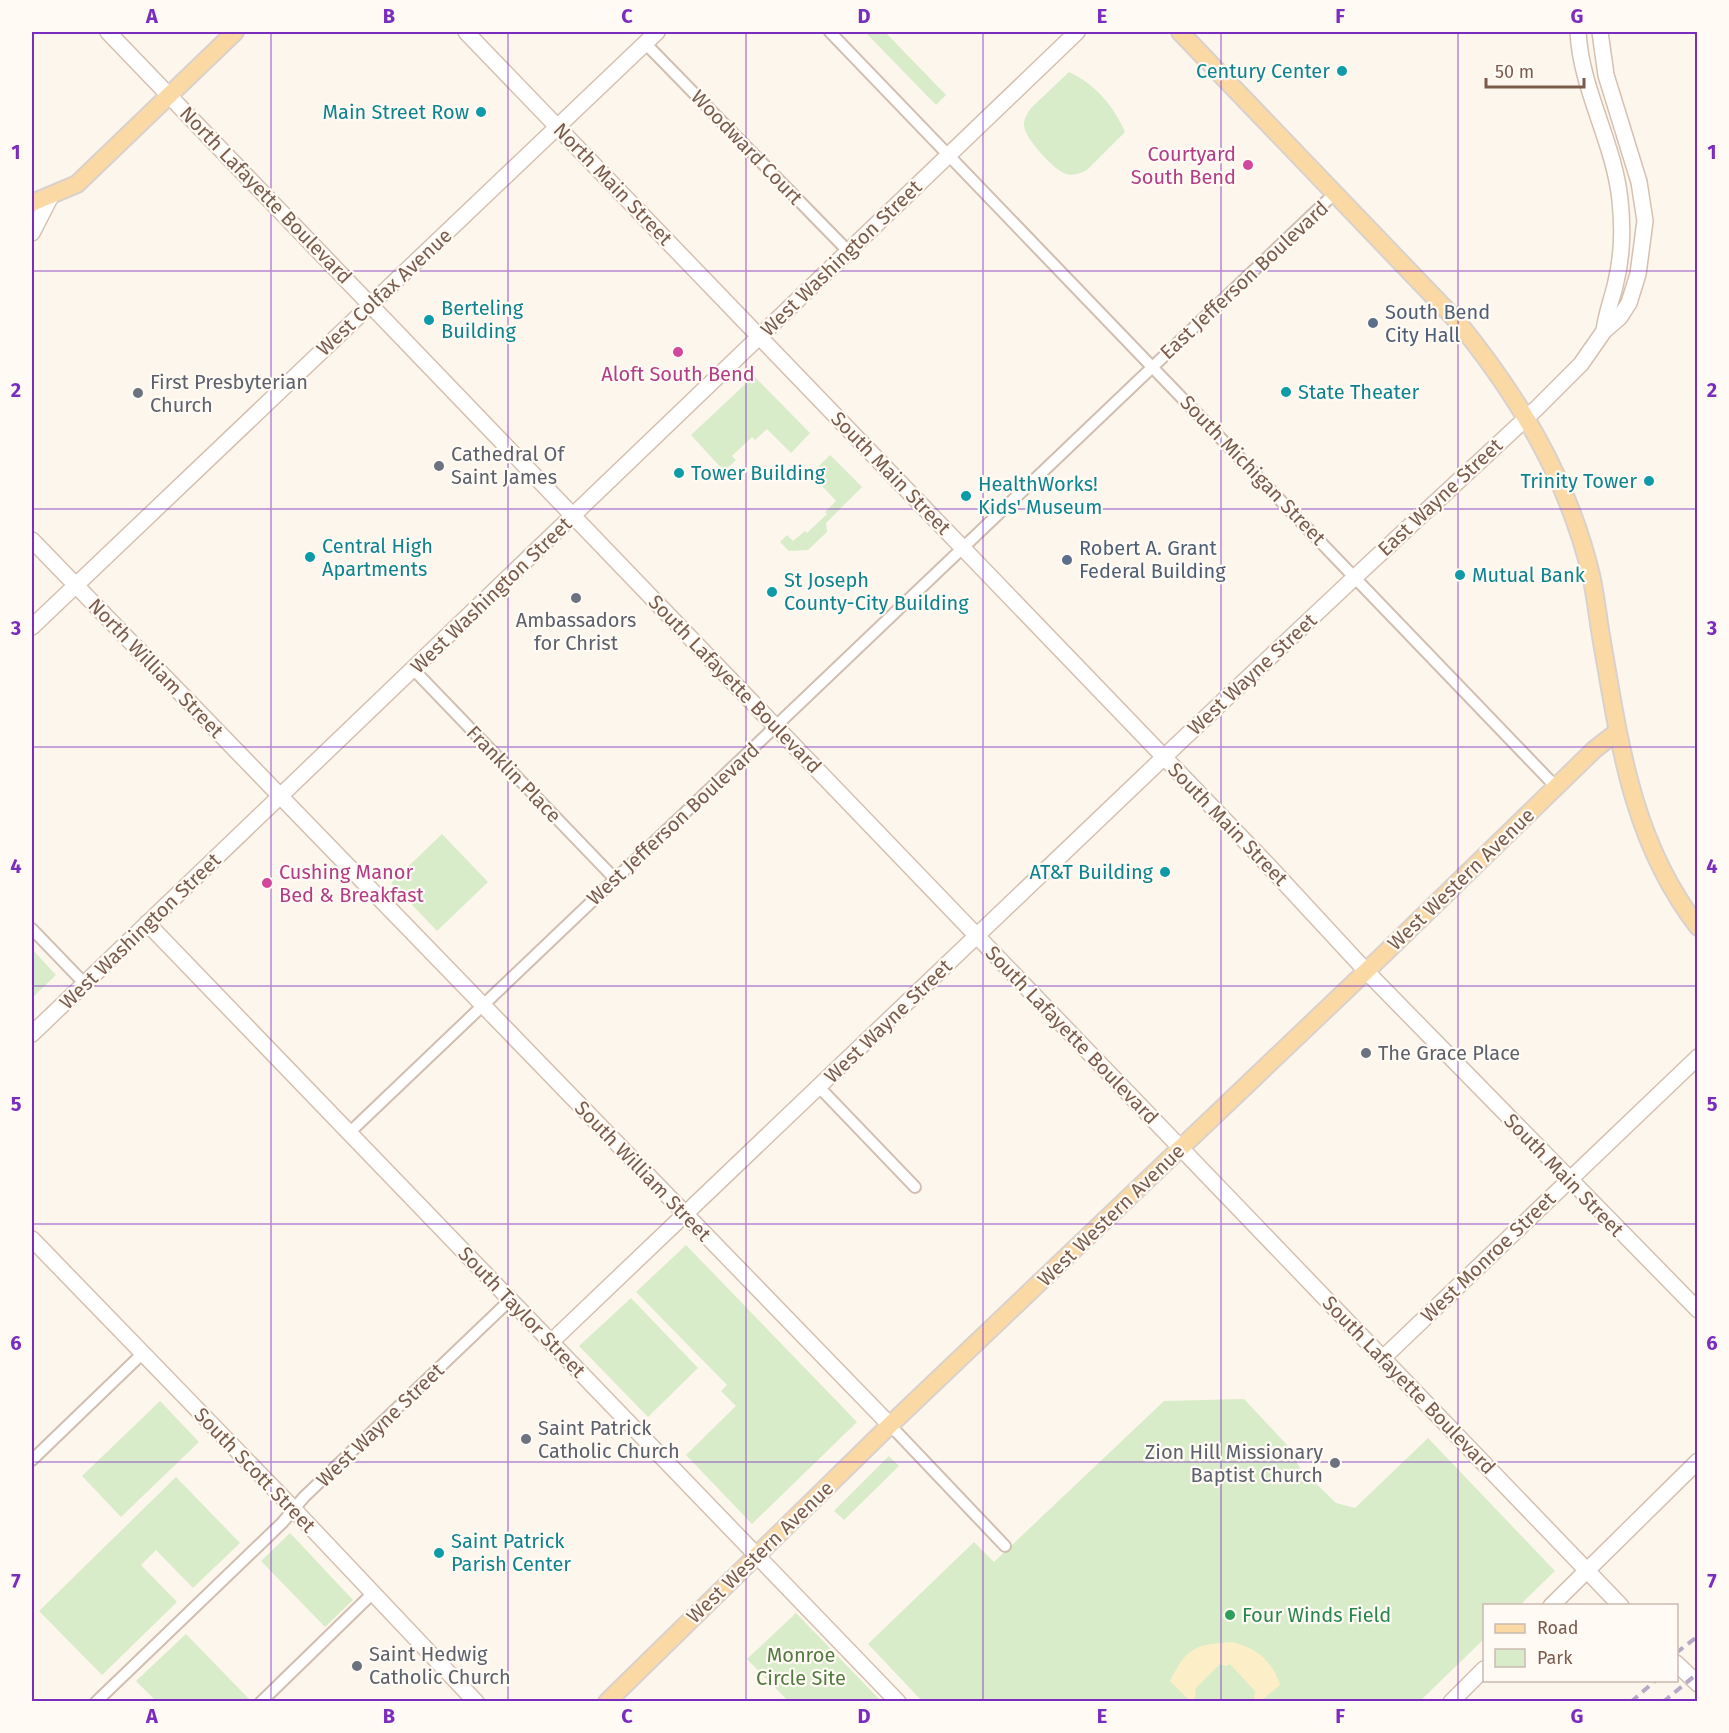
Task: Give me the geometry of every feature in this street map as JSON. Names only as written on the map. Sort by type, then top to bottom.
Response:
[{"type":"main road","points":[[32,203],[77,184],[235,32]]},
{"type":"main road","points":[[1180,32],[1456,321],[1492,367],[1527,418],[1549,458],[1591,574],[1617,732],[1627,778],[1647,840],[1661,870],[1698,927]]},
{"type":"main road","name":"West Western Avenue","points":[[607,1701],[890,1425],[1595,749],[1617,732]]},
{"type":"street","name":"North Lafayette Boulevard","points":[[108,32],[573,515]]},
{"type":"street","name":"North Main Street","points":[[466,32],[760,336]]},
{"type":"street","name":"West Colfax Avenue","points":[[32,627],[657,32]]},
{"type":"street","name":"South Michigan Street","points":[[831,32],[1556,787]]},
{"type":"street","name":"West Washington Street","points":[[32,1034],[1077,32]]},
{"type":"street","points":[[1578,32],[1583,66],[1615,171],[1620,200],[1622,225],[1620,262],[1615,286],[1606,310],[1605,331]]},
{"type":"street","points":[[1527,418],[1581,364],[1605,331],[1620,317],[1629,303],[1638,274],[1645,221],[1638,175],[1606,75],[1600,32]]},
{"type":"street","name":"Woodward Court","points":[[645,43],[848,251]]},
{"type":"street","name":"East Jefferson Boulevard","points":[[1152,366],[1335,193]]},
{"type":"street","points":[[32,233],[51,196]]},
{"type":"street","name":"South Main Street","points":[[760,336],[1366,971],[1698,1310]]},
{"type":"street","name":"West Jefferson Boulevard","points":[[349,1133],[964,549],[1152,366]]},
{"type":"street","name":"East Wayne Street","points":[[1355,577],[1527,418]]},
{"type":"street","name":"South Lafayette Boulevard","points":[[573,515],[1620,1604]]},
{"type":"street","name":"North William Street","points":[[32,540],[281,796]]},
{"type":"street","name":"West Wayne Street","points":[[551,1342],[1355,577]]},
{"type":"street","name":"Franklin Place","points":[[413,669],[615,879]]},
{"type":"street","name":"South William Street","points":[[281,796],[1005,1546]]},
{"type":"street","name":"South Taylor Street","points":[[147,923],[898,1701]]},
{"type":"street","points":[[32,929],[84,983]]},
{"type":"street","name":"West Monroe Street","points":[[1383,1358],[1698,1057]]},
{"type":"street","points":[[819,1087],[915,1187]]},
{"type":"street","name":"South Scott Street","points":[[32,1239],[476,1701]]},
{"type":"street","name":"West Wayne Street","points":[[96,1701],[510,1300]]},
{"type":"street","points":[[32,1460],[142,1354]]},
{"type":"street","points":[[1552,1604],[1698,1461]]},
{"type":"street","points":[[261,1701],[373,1593]]},
{"type":"street","points":[[1678,1664],[1698,1684]]},
{"type":"street","points":[[1451,1701],[1483,1671]]},
{"type":"green space","points":[[865,32],[885,32],[946,95],[936,105]]},
{"type":"green space","points":[[1069,72],[1079,77],[1103,97],[1125,132],[1088,169],[1072,175],[1061,172],[1048,161],[1029,138],[1024,125],[1031,108]]},
{"type":"green space","points":[[754,376],[810,433],[791,453],[767,429],[755,440],[752,437],[732,456],[736,460],[724,471],[691,435]]},
{"type":"green space","points":[[830,455],[862,487],[826,523],[827,532],[808,550],[789,551],[780,542],[787,535],[793,541],[805,531],[807,533],[827,514],[825,512],[836,501],[811,474]]},
{"type":"green space","points":[[442,834],[488,882],[437,931],[391,883]]},
{"type":"green space","points":[[32,949],[56,975],[32,998]]},
{"type":"green space","points":[[686,1245],[857,1422],[752,1524],[686,1455],[736,1406],[721,1391],[727,1385],[636,1292]]},
{"type":"green space","points":[[631,1298],[698,1368],[648,1417],[579,1346]]},
{"type":"green space","points":[[1244,1399],[1288,1446],[1300,1468],[1336,1503],[1355,1508],[1428,1438],[1555,1571],[1521,1604],[1483,1604],[1483,1640],[1420,1701],[922,1701],[868,1644],[974,1542],[994,1562],[1164,1401]]},
{"type":"green space","points":[[160,1401],[199,1442],[121,1517],[82,1476]]},
{"type":"green space","points":[[889,1456],[899,1466],[844,1520],[834,1511]]},
{"type":"green space","points":[[176,1477],[240,1543],[193,1588],[156,1550],[141,1565],[177,1602],[102,1675],[39,1611]]},
{"type":"green space","points":[[290,1533],[353,1600],[325,1627],[261,1561]]},
{"type":"green space","name":"Monroe Circle Site","points":[[796,1613],[881,1701],[788,1701],[747,1659]]},
{"type":"green space","points":[[186,1634],[249,1699],[247,1701],[156,1701],[136,1681]]},
{"type":"sand","points":[[1233,1642],[1256,1652],[1268,1662],[1277,1676],[1280,1685],[1261,1701],[1254,1701],[1255,1691],[1230,1664],[1226,1666],[1220,1664],[1195,1689],[1194,1699],[1197,1701],[1190,1701],[1170,1681],[1182,1661],[1194,1650],[1210,1644]]},
{"type":"railway","points":[[1678,1651],[1698,1636]]},
{"type":"railway","points":[[1663,1702],[1698,1673]]},
{"type":"railway","points":[[1631,1702],[1654,1682]]},
{"type":"place","name":"Century Center","points":[[1342,71]]},
{"type":"place","name":"Main Street Row","points":[[481,112]]},
{"type":"place","name":"Courtyard South Bend","points":[[1248,165]]},
{"type":"place","name":"Berteling Building","points":[[429,320]]},
{"type":"place","name":"South Bend City Hall","points":[[1373,323]]},
{"type":"place","name":"Aloft South Bend","points":[[678,352]]},
{"type":"place","name":"State Theater","points":[[1286,392]]},
{"type":"place","name":"First Presbyterian Church","points":[[138,393]]},
{"type":"place","name":"Cathedral Of Saint James","points":[[439,466]]},
{"type":"place","name":"Tower Building","points":[[679,473]]},
{"type":"place","name":"Trinity Tower","points":[[1649,481]]},
{"type":"place","name":"HealthWorks! Kids' Museum","points":[[966,496]]},
{"type":"place","name":"Central High Apartments","points":[[310,557]]},
{"type":"place","name":"Robert A. Grant Federal Building","points":[[1067,560]]},
{"type":"place","name":"Mutual Bank","points":[[1460,575]]},
{"type":"place","name":"St Joseph County-City Building","points":[[772,592]]},
{"type":"place","name":"Ambassadors for Christ","points":[[576,598]]},
{"type":"place","name":"AT&T Building","points":[[1165,872]]},
{"type":"place","name":"Cushing Manor Bed & Breakfast","points":[[267,883]]},
{"type":"place","name":"The Grace Place","points":[[1366,1053]]},
{"type":"place","name":"Saint Patrick Catholic Church","points":[[526,1439]]},
{"type":"place","name":"Zion Hill Missionary Baptist Church","points":[[1335,1463]]},
{"type":"place","name":"Saint Patrick Parish Center","points":[[439,1553]]},
{"type":"place","name":"Four Winds Field","points":[[1230,1615]]},
{"type":"place","name":"Saint Hedwig Catholic Church","points":[[357,1666]]}]
